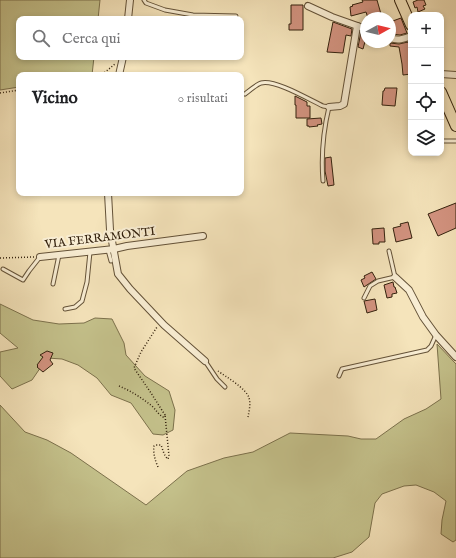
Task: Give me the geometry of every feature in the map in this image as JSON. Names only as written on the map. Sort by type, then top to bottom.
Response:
[{"type":"main road","points":[[400,0],[408,18]]},
{"type":"main road","points":[[444,99],[456,126]]},
{"type":"street","points":[[128,16],[130,0]]},
{"type":"street","points":[[308,6],[360,27]]},
{"type":"street","points":[[329,107],[344,104],[356,26]]},
{"type":"street","points":[[396,39],[400,40],[408,38]]},
{"type":"street","points":[[120,72],[123,60]]},
{"type":"street","points":[[444,74],[456,75]]},
{"type":"street","points":[[108,196],[111,250],[118,274],[161,322],[205,361]]},
{"type":"street","name":"VIA FERRAMONTI","points":[[40,257],[111,250],[127,246],[203,236]]},
{"type":"street","points":[[394,277],[409,290],[423,317],[436,335],[456,357]]},
{"type":"lane","points":[[144,0],[146,3],[165,10],[193,15],[236,16]]},
{"type":"lane","points":[[245,94],[261,83],[273,83],[323,106],[329,107],[324,127],[321,163],[323,181]]},
{"type":"lane","points":[[444,141],[456,141]]},
{"type":"lane","points":[[110,261],[111,250]]},
{"type":"lane","points":[[364,298],[370,286],[378,281],[394,277],[389,251]]},
{"type":"lane","points":[[65,309],[75,307],[82,301],[87,282],[90,252]]},
{"type":"lane","points":[[53,284],[59,255]]},
{"type":"lane","points":[[3,270],[23,280],[40,257]]},
{"type":"lane","points":[[339,376],[342,369],[427,350],[431,346],[436,335]]},
{"type":"lane","points":[[205,361],[217,379],[225,387]]},
{"type":"path","points":[[105,72],[120,60]]},
{"type":"path","points":[[0,93],[16,90]]},
{"type":"path","name":"VIA FERRAMONTI","points":[[0,258],[40,257]]},
{"type":"path","points":[[158,467],[153,451],[154,446],[161,445],[168,460],[169,456],[165,415],[152,393],[134,368],[141,352],[161,322]]},
{"type":"path","points":[[217,370],[234,382],[249,397],[250,404],[248,417]]},
{"type":"path","points":[[119,386],[146,401],[159,415],[163,417],[165,415]]},
{"type":"shaded area","points":[[0,0],[100,0],[98,16],[16,16],[16,60],[94,60],[92,72],[16,72],[16,87],[0,90]]},
{"type":"shaded area","points":[[0,304],[33,320],[59,324],[84,323],[95,318],[112,319],[124,343],[126,355],[145,376],[169,391],[175,410],[173,430],[163,435],[153,434],[131,403],[111,395],[97,378],[78,365],[62,359],[47,358],[32,380],[12,389],[0,376],[0,352],[18,348],[0,333]]},
{"type":"shaded area","points":[[437,344],[456,364],[456,540],[453,542],[441,534],[446,501],[434,492],[416,485],[404,486],[382,494],[375,503],[369,537],[352,552],[333,558],[0,558],[0,405],[25,432],[47,440],[71,453],[146,505],[187,471],[224,458],[253,452],[290,433],[376,439],[404,419],[426,409],[441,399]]},
{"type":"building","points":[[362,0],[377,0],[380,12],[360,12],[360,14],[351,16],[350,7],[363,2]]},
{"type":"building","points":[[424,0],[426,5],[423,6],[425,9],[418,12],[417,7],[415,8],[413,2]]},
{"type":"building","points":[[291,5],[303,5],[303,30],[289,30],[289,24],[291,24]]},
{"type":"building","points":[[401,18],[407,33],[396,34],[396,20]]},
{"type":"building","points":[[333,22],[352,29],[351,36],[346,35],[343,53],[327,52]]},
{"type":"building","points":[[360,37],[360,48],[358,47]]},
{"type":"building","points":[[408,42],[408,74],[403,75],[399,47],[396,47],[396,44]]},
{"type":"building","points":[[385,88],[397,88],[395,106],[382,105],[383,91]]},
{"type":"building","points":[[295,96],[307,102],[307,106],[310,106],[310,118],[296,118]]},
{"type":"building","points":[[321,118],[322,124],[317,125],[318,126],[307,126],[307,119]]},
{"type":"building","points":[[331,157],[334,185],[328,186],[325,171],[325,158]]},
{"type":"building","points":[[456,203],[456,228],[438,236],[428,214]]},
{"type":"building","points":[[408,222],[412,238],[396,242],[393,228]]},
{"type":"building","points":[[384,228],[385,242],[373,244],[372,229]]},
{"type":"building","points":[[372,272],[376,279],[364,287],[361,280],[365,278],[364,276]]},
{"type":"building","points":[[393,282],[397,293],[392,294],[392,297],[387,298],[384,285]]},
{"type":"building","points":[[375,299],[377,310],[367,313],[364,301]]},
{"type":"building","points":[[47,351],[53,353],[50,360],[53,364],[43,372],[37,367],[37,365],[43,357],[40,355]]}]
